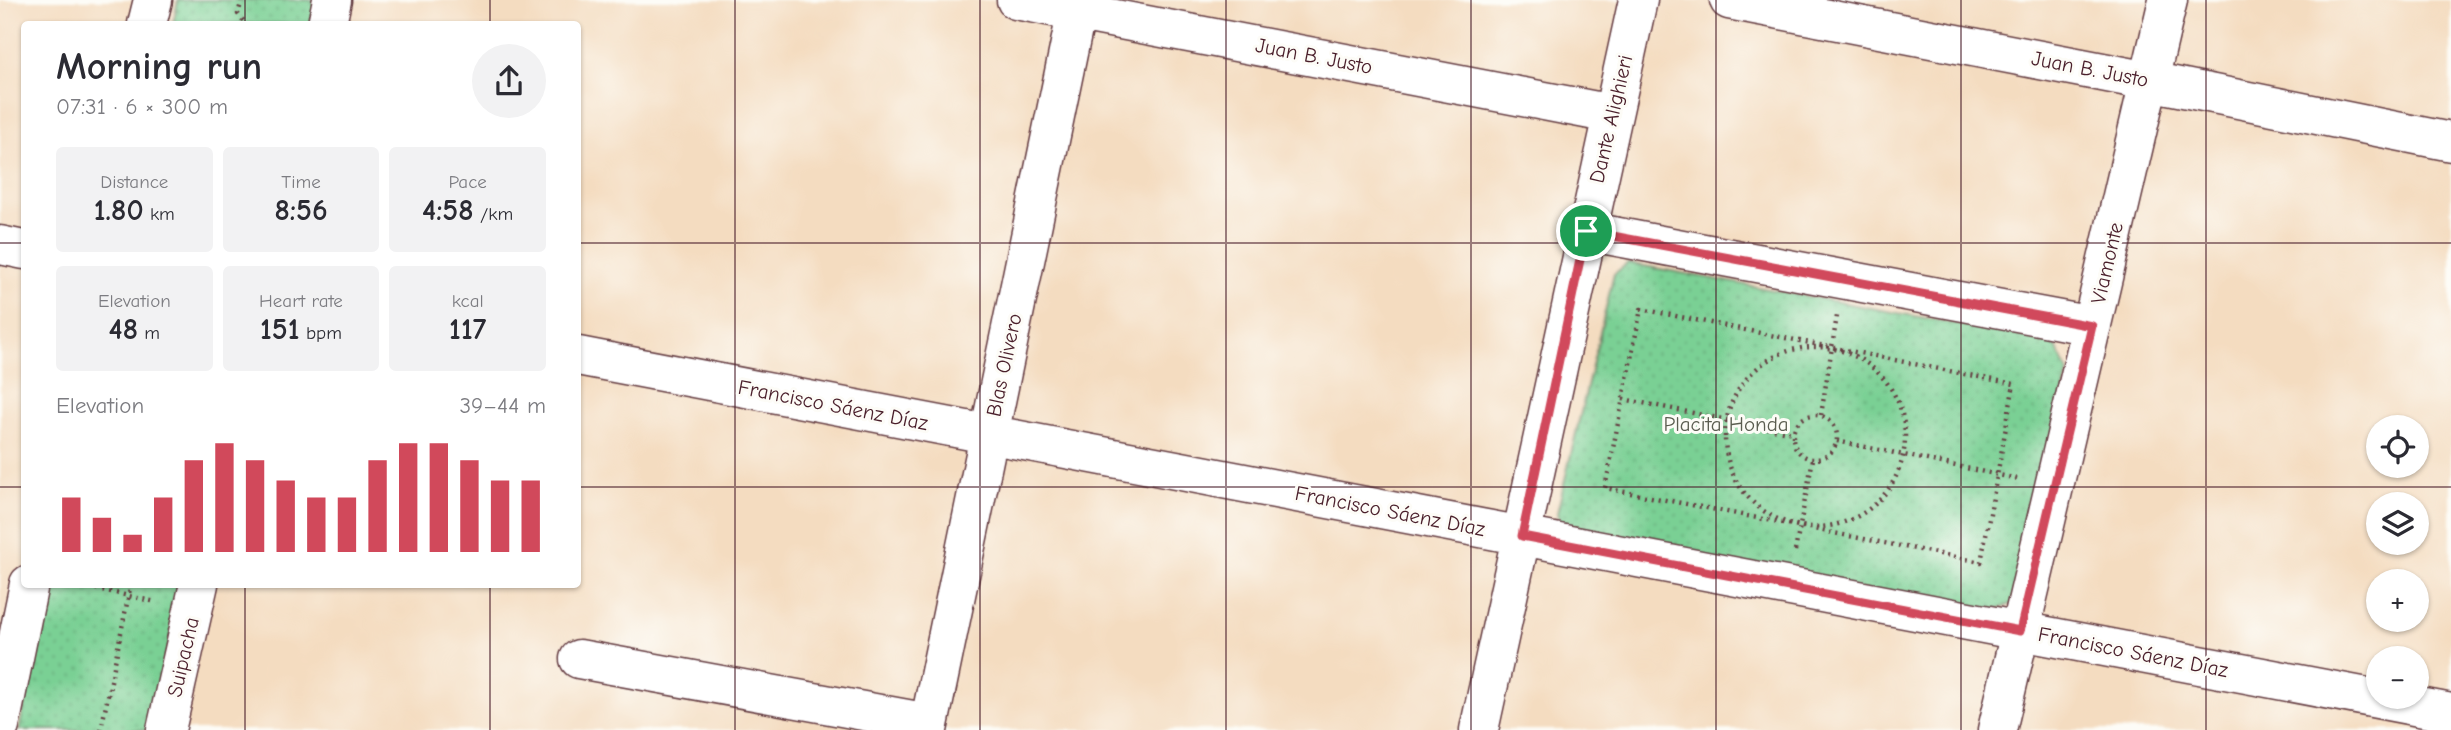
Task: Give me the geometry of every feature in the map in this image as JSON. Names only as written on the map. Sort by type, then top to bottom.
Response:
[{"type":"street","points":[[148,21],[153,0]]},
{"type":"street","points":[[328,21],[332,0]]},
{"type":"street","name":"Juan B. Justo","points":[[1016,0],[1077,5],[1612,114]]},
{"type":"street","name":"Dante Alighieri","points":[[1479,730],[1638,0]]},
{"type":"street","name":"Juan B. Justo","points":[[1729,0],[2149,80],[2451,142]]},
{"type":"street","name":"Viamonte","points":[[1997,730],[2168,0]]},
{"type":"street","name":"Blas Olivero","points":[[928,726],[1077,5]]},
{"type":"street","points":[[1586,231],[2092,326]]},
{"type":"street","points":[[0,245],[21,249]]},
{"type":"street","name":"Francisco Sáenz Díaz","points":[[581,357],[2451,713]]},
{"type":"street","points":[[0,726],[28,588]]},
{"type":"street","name":"Suipacha","points":[[166,730],[199,588]]},
{"type":"street","points":[[579,659],[928,726]]},
{"type":"path","points":[[242,0],[238,14],[244,21]]},
{"type":"path","points":[[1821,415],[1843,279]]},
{"type":"path","points":[[1641,309],[1831,346],[2014,384],[1981,562],[1605,488],[1641,309]]},
{"type":"path","points":[[1831,346],[1868,364],[1888,383],[1901,409],[1906,437],[1900,468],[1885,494],[1861,515],[1833,526],[1800,526],[1772,516],[1748,497],[1731,471],[1724,441],[1727,420],[1728,411],[1741,385],[1760,365],[1786,351],[1831,346]]},
{"type":"path","points":[[1623,400],[1793,433]]},
{"type":"path","points":[[1821,415],[1833,423],[1837,430],[1837,441],[1833,452],[1813,459],[1800,453],[1793,441],[1793,433],[1795,426],[1806,417],[1821,415]]},
{"type":"path","points":[[1837,441],[2021,480]]},
{"type":"path","points":[[1789,587],[1813,459]]},
{"type":"path","points":[[91,588],[164,604]]},
{"type":"path","points":[[101,730],[130,588]]},
{"type":"green space","points":[[178,0],[318,0],[314,21],[174,21]]},
{"type":"green space","name":"Placita Honda","points":[[1628,263],[2054,342],[2068,372],[2018,601],[1990,613],[1564,538],[1557,513],[1614,274]]},
{"type":"green space","points":[[49,588],[181,588],[150,730],[19,730]]},
{"type":"route","points":[[1586,231],[2092,326],[2020,631],[1522,536],[1586,231]]}]
